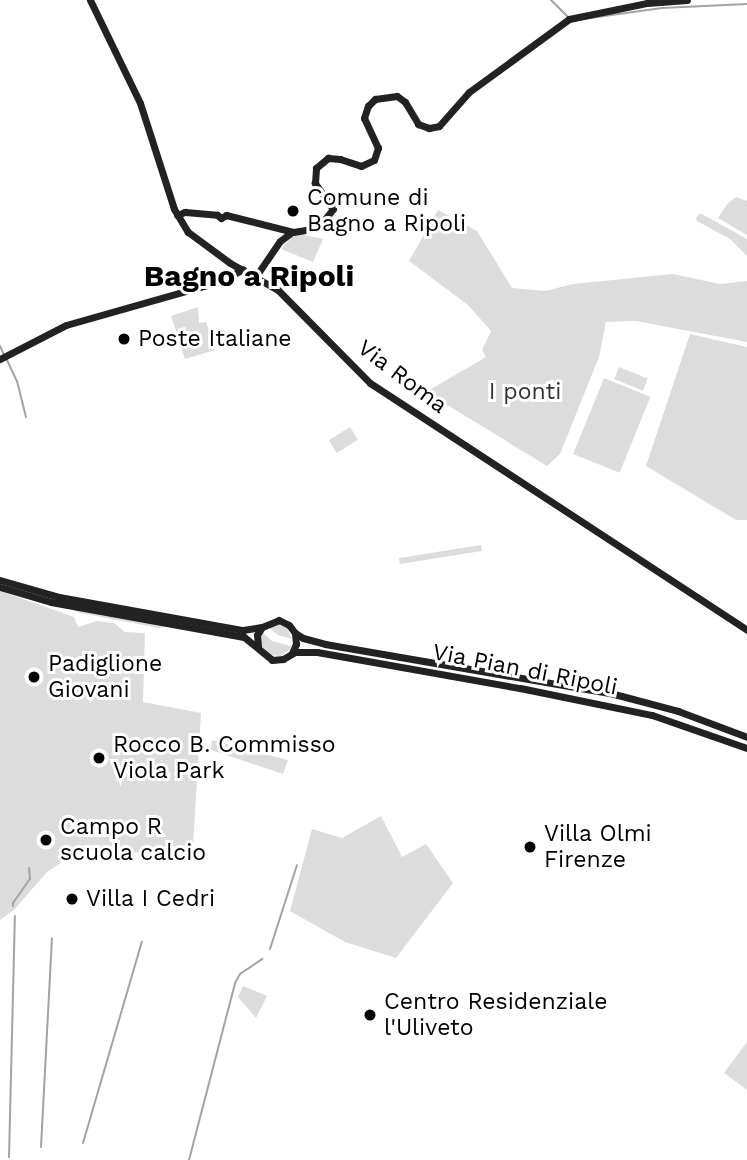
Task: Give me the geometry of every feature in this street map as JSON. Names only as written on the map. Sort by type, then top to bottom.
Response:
[{"type":"main road","name":"Via Roma","points":[[90,0],[140,103],[177,215],[188,232],[279,291],[370,383],[747,630]]},
{"type":"main road","points":[[177,215],[185,212],[222,215],[293,232],[318,228],[328,219],[332,206],[315,183],[314,172],[328,158],[361,166],[374,160],[378,148],[364,118],[368,106],[375,99],[397,96],[405,102],[418,124],[429,128],[439,126],[469,92],[569,19],[648,3],[687,0]]},
{"type":"main road","points":[[256,276],[280,241],[293,232]]},
{"type":"main road","points":[[0,359],[66,325],[218,282],[243,270]]},
{"type":"main road","name":"Via Pian di Ripoli","points":[[0,580],[49,595],[243,630],[262,627],[279,620],[303,638],[614,694],[678,711],[747,737]]},
{"type":"main road","name":"Via Pian di Ripoli","points":[[0,587],[51,602],[244,637],[272,660],[283,659],[292,653],[317,652],[616,707],[679,723],[747,748]]},
{"type":"main road","points":[[258,647],[257,638],[262,627]]},
{"type":"main road","points":[[292,653],[296,644],[295,633]]},
{"type":"green space","points":[[736,197],[747,201],[747,235],[718,218],[727,204]]},
{"type":"green space","name":"I ponti","points":[[438,210],[477,231],[512,288],[545,291],[573,284],[673,274],[720,284],[747,281],[747,342],[636,321],[606,322],[599,357],[560,454],[547,466],[426,392],[486,357],[482,350],[491,331],[468,305],[409,261]]},
{"type":"green space","points":[[700,213],[747,239],[747,256],[730,239],[697,221]]},
{"type":"green space","points":[[300,234],[323,239],[313,262],[281,249],[292,237]]},
{"type":"green space","points":[[198,307],[199,323],[206,322],[215,350],[185,359],[171,316]]},
{"type":"green space","points":[[690,334],[747,347],[747,520],[736,520],[646,466]]},
{"type":"green space","points":[[619,367],[648,379],[643,391],[614,379]]},
{"type":"green space","points":[[604,378],[650,397],[620,473],[573,454]]},
{"type":"green space","points":[[350,427],[358,440],[337,453],[329,440]]},
{"type":"green space","points":[[481,545],[482,551],[400,564],[399,558]]},
{"type":"green space","name":"Rocco B. Commisso Viola Park","points":[[0,591],[74,617],[78,627],[97,621],[114,623],[125,632],[145,633],[143,702],[201,713],[193,847],[171,847],[163,853],[79,851],[47,872],[14,910],[0,920]]},
{"type":"green space","points":[[66,607],[168,626],[159,628],[80,613]]},
{"type":"green space","points":[[280,624],[287,628],[292,639],[278,635],[267,626]]},
{"type":"green space","points":[[262,632],[272,641],[291,646],[290,649],[280,656],[269,655],[260,644]]},
{"type":"green space","points":[[212,740],[288,760],[283,774],[211,750]]},
{"type":"green space","points":[[381,816],[402,857],[426,844],[453,883],[396,958],[345,942],[290,911],[312,829],[342,838]]},
{"type":"green space","points":[[243,986],[267,996],[256,1018],[238,997]]},
{"type":"green space","points":[[747,1042],[747,1090],[724,1073]]},
{"type":"waterway","points":[[551,0],[567,16]]},
{"type":"waterway","points":[[575,20],[662,8],[747,4]]},
{"type":"waterway","points":[[0,346],[4,355]]},
{"type":"waterway","points":[[7,360],[17,381],[26,417]]},
{"type":"waterway","points":[[270,949],[297,865]]},
{"type":"waterway","points":[[13,906],[30,879],[29,868]]},
{"type":"waterway","points":[[9,1157],[15,916]]},
{"type":"waterway","points":[[41,1147],[52,938]]},
{"type":"waterway","points":[[83,1143],[142,941]]},
{"type":"waterway","points":[[189,1160],[235,983],[240,974],[262,959]]},
{"type":"place","name":"Comune di Bagno a Ripoli","points":[[293,211]]},
{"type":"place","name":"Poste Italiane","points":[[124,339]]},
{"type":"place","name":"Padiglione Giovani","points":[[34,677]]},
{"type":"place","name":"Rocco B. Commisso Viola Park","points":[[99,758]]},
{"type":"place","name":"Campo R scuola calcio","points":[[46,840]]},
{"type":"place","name":"Villa Olmi Firenze","points":[[530,847]]},
{"type":"place","name":"Villa I Cedri","points":[[72,899]]},
{"type":"place","name":"Centro Residenziale l'Uliveto","points":[[370,1015]]},
{"type":"district","name":"Bagno a Ripoli","points":[[249,276]]}]
